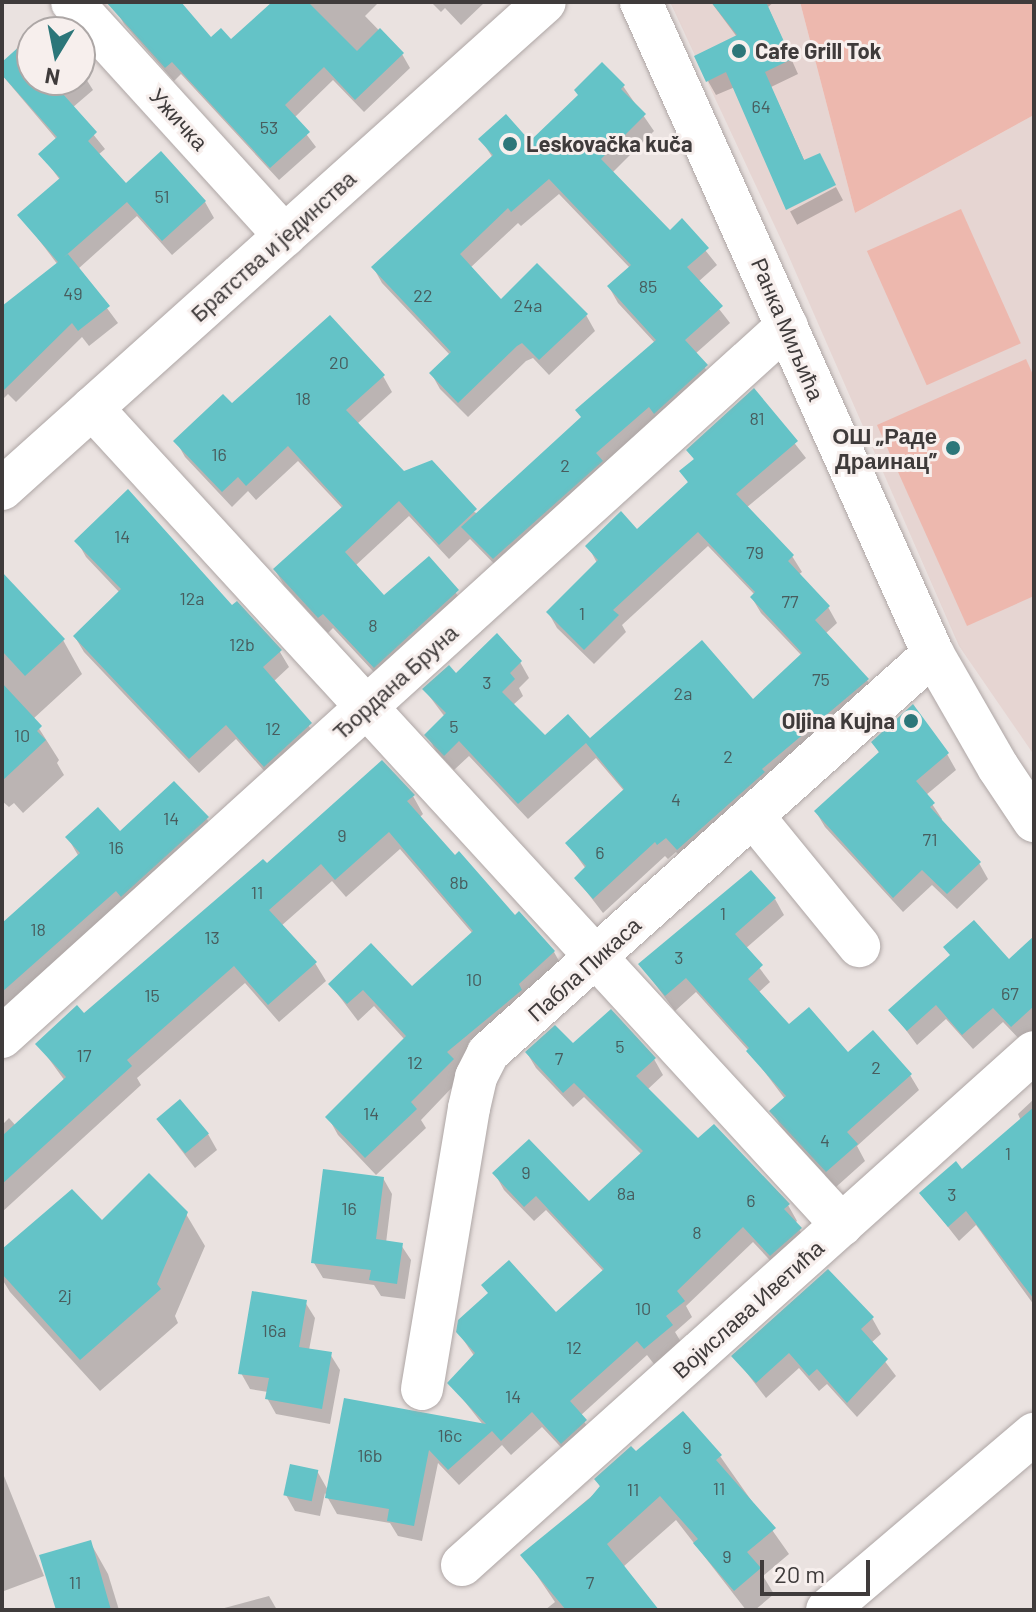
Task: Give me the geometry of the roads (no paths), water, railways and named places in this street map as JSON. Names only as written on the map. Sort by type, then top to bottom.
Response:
[{"type":"street","name":"Ужичка","points":[[72,2],[285,236]]},
{"type":"street","name":"Братства и јединства","points":[[2,489],[545,2]]},
{"type":"street","name":"Ранка Миљића","points":[[641,2],[933,654],[998,767],[1034,821]]},
{"type":"street","name":"Ђордана Бруна","points":[[2,1037],[787,326]]},
{"type":"street","points":[[92,408],[842,1225]]},
{"type":"street","name":"Пабла Пикаса","points":[[422,1389],[476,1077],[488,1053],[933,654]]},
{"type":"street","points":[[753,816],[859,946]]},
{"type":"street","name":"Војислава Иветића","points":[[462,1565],[1034,1052]]},
{"type":"street","points":[[827,1610],[1034,1434]]},
{"type":"place","name":"Cafe Grill Tok","points":[[739,51]]},
{"type":"place","name":"Leskovačka kuča","points":[[510,144]]},
{"type":"place","name":"ОШ „Раде Драинац”","points":[[953,448]]},
{"type":"place","name":"Oljina Kujna","points":[[911,721]]}]
